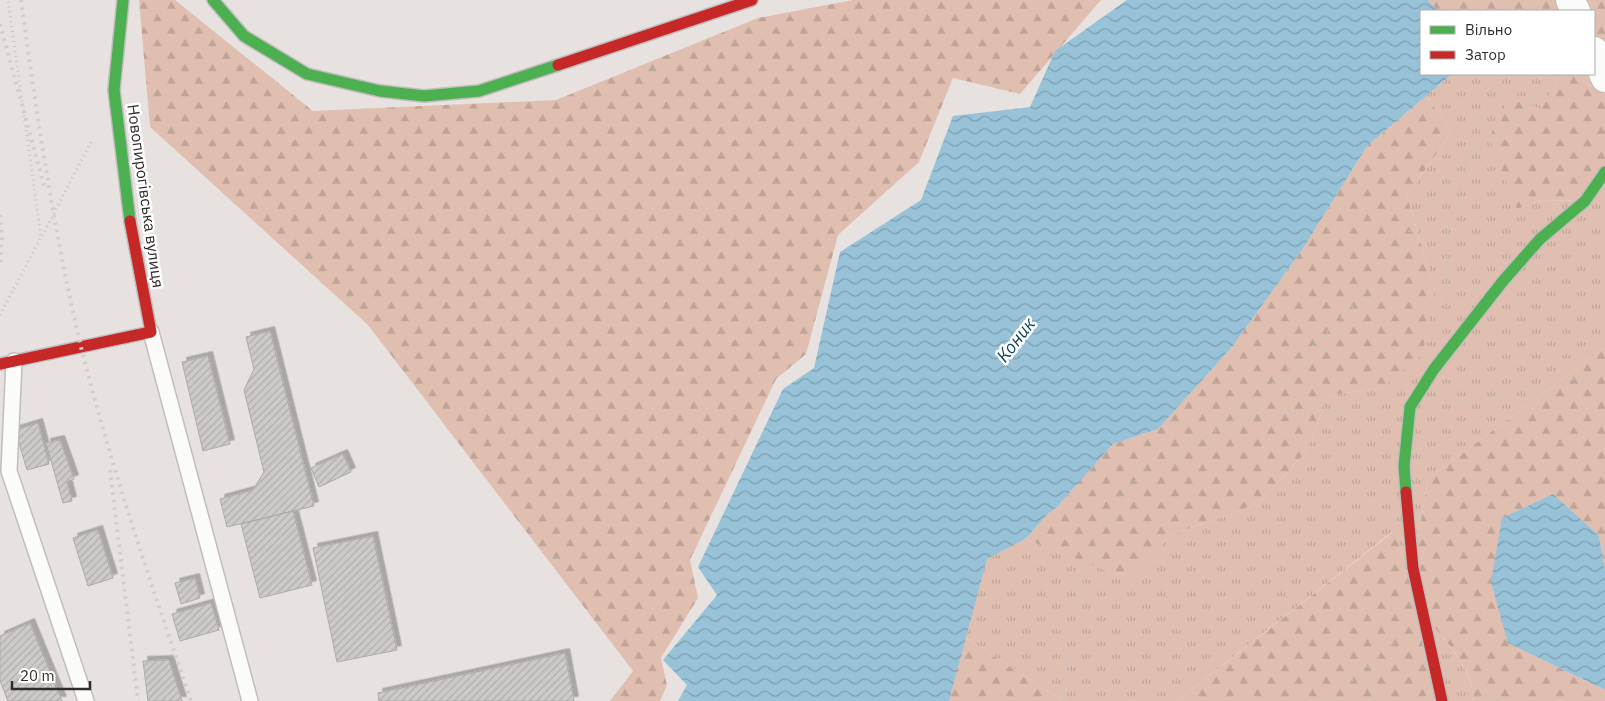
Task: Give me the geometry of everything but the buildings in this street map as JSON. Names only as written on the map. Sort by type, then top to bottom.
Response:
[{"type":"street","name":"Новопирогівська вулиця","points":[[123,0],[114,90],[132,241],[151,332]]},
{"type":"street","points":[[213,0],[244,36],[307,74],[380,91],[424,96],[479,91],[752,0]]},
{"type":"street","points":[[1595,53],[1605,78]]},
{"type":"street","points":[[1442,701],[1413,568],[1404,466],[1410,407],[1434,369],[1503,280],[1540,239],[1585,200],[1605,172]]},
{"type":"street","points":[[7,363],[151,332]]},
{"type":"lane","points":[[151,332],[250,701]]},
{"type":"lane","points":[[7,363],[10,472],[86,701]]},
{"type":"path","points":[[8,0],[41,237]]},
{"type":"path","points":[[1447,354],[1447,235],[1466,165],[1499,75]]},
{"type":"path","points":[[1064,701],[1077,607],[1089,556],[1110,517],[1138,478],[1240,416],[1350,310],[1437,193],[1480,149],[1522,115],[1548,75]]},
{"type":"path","points":[[0,315],[94,136]]},
{"type":"path","points":[[1324,701],[1360,674],[1423,614]]},
{"type":"path","points":[[1360,674],[1376,701]]},
{"type":"green space","points":[[139,0],[175,0],[313,111],[556,100],[758,18],[853,0],[1101,0],[1020,94],[953,78],[919,162],[838,235],[806,354],[776,379],[690,560],[698,598],[661,658],[667,685],[660,701],[610,701],[633,671],[368,325],[150,127]]},
{"type":"green space","points":[[1428,0],[1605,0],[1605,172],[1585,201],[1541,200],[1517,209],[1489,138],[1509,98],[1541,109],[1557,82],[1549,75],[1595,75],[1595,10],[1437,10]]},
{"type":"green space","points":[[1451,75],[1549,75],[1557,82],[1541,110],[1517,209],[1541,200],[1585,201],[1605,172],[1605,347],[1428,479],[1413,568],[1392,532],[1177,701],[1064,701],[965,638],[987,559],[1025,539],[1130,579],[1171,535],[1258,504],[1307,451],[1328,396],[1383,387],[1435,291],[1407,196],[1452,131],[1426,96]]},
{"type":"green space","points":[[1426,96],[1452,131],[1407,196],[1435,291],[1422,355],[1383,387],[1328,396],[1307,451],[1258,504],[1171,535],[1130,580],[1025,539],[1057,507],[1113,444],[1158,429],[1232,347],[1304,247],[1367,146]]},
{"type":"green space","points":[[1605,347],[1605,569],[1599,536],[1508,643],[1605,690],[1605,701],[1474,701],[1472,688],[1463,665],[1423,615],[1442,701],[1177,701],[1393,532],[1413,567],[1428,479]]},
{"type":"green space","points":[[1423,614],[1456,654],[1468,676],[1474,701],[1442,701]]},
{"type":"green space","points":[[965,638],[1064,701],[949,701]]},
{"type":"water","name":"Коник","points":[[1127,0],[1428,0],[1437,10],[1420,10],[1420,75],[1451,75],[1367,146],[1304,247],[1232,347],[1158,429],[1113,444],[1057,507],[1025,539],[987,559],[949,701],[678,701],[687,685],[663,660],[717,595],[698,567],[783,389],[814,368],[840,252],[921,200],[953,116],[1030,107],[1055,51]]},
{"type":"water","points":[[1553,494],[1599,536],[1605,569],[1605,690],[1508,643],[1491,582],[1502,518]]},
{"type":"railway","points":[[21,0],[54,218],[81,347],[118,481],[191,701]]},
{"type":"railway","points":[[0,24],[44,186]]},
{"type":"railway","points":[[0,215],[2,238],[0,267]]},
{"type":"railway","points":[[110,470],[138,701]]},
{"type":"traffic: fast","points":[[123,0],[114,90],[130,221]]},
{"type":"traffic: fast","points":[[213,0],[244,36],[307,74],[380,91],[424,96],[479,91],[558,65]]},
{"type":"traffic: fast","points":[[1406,492],[1404,466],[1410,407],[1434,369],[1503,281],[1540,239],[1585,201],[1605,172]]},
{"type":"traffic: jam","points":[[558,65],[752,0]]},
{"type":"traffic: jam","points":[[0,364],[151,332],[130,221]]},
{"type":"traffic: jam","points":[[1406,492],[1413,568],[1442,701]]}]
